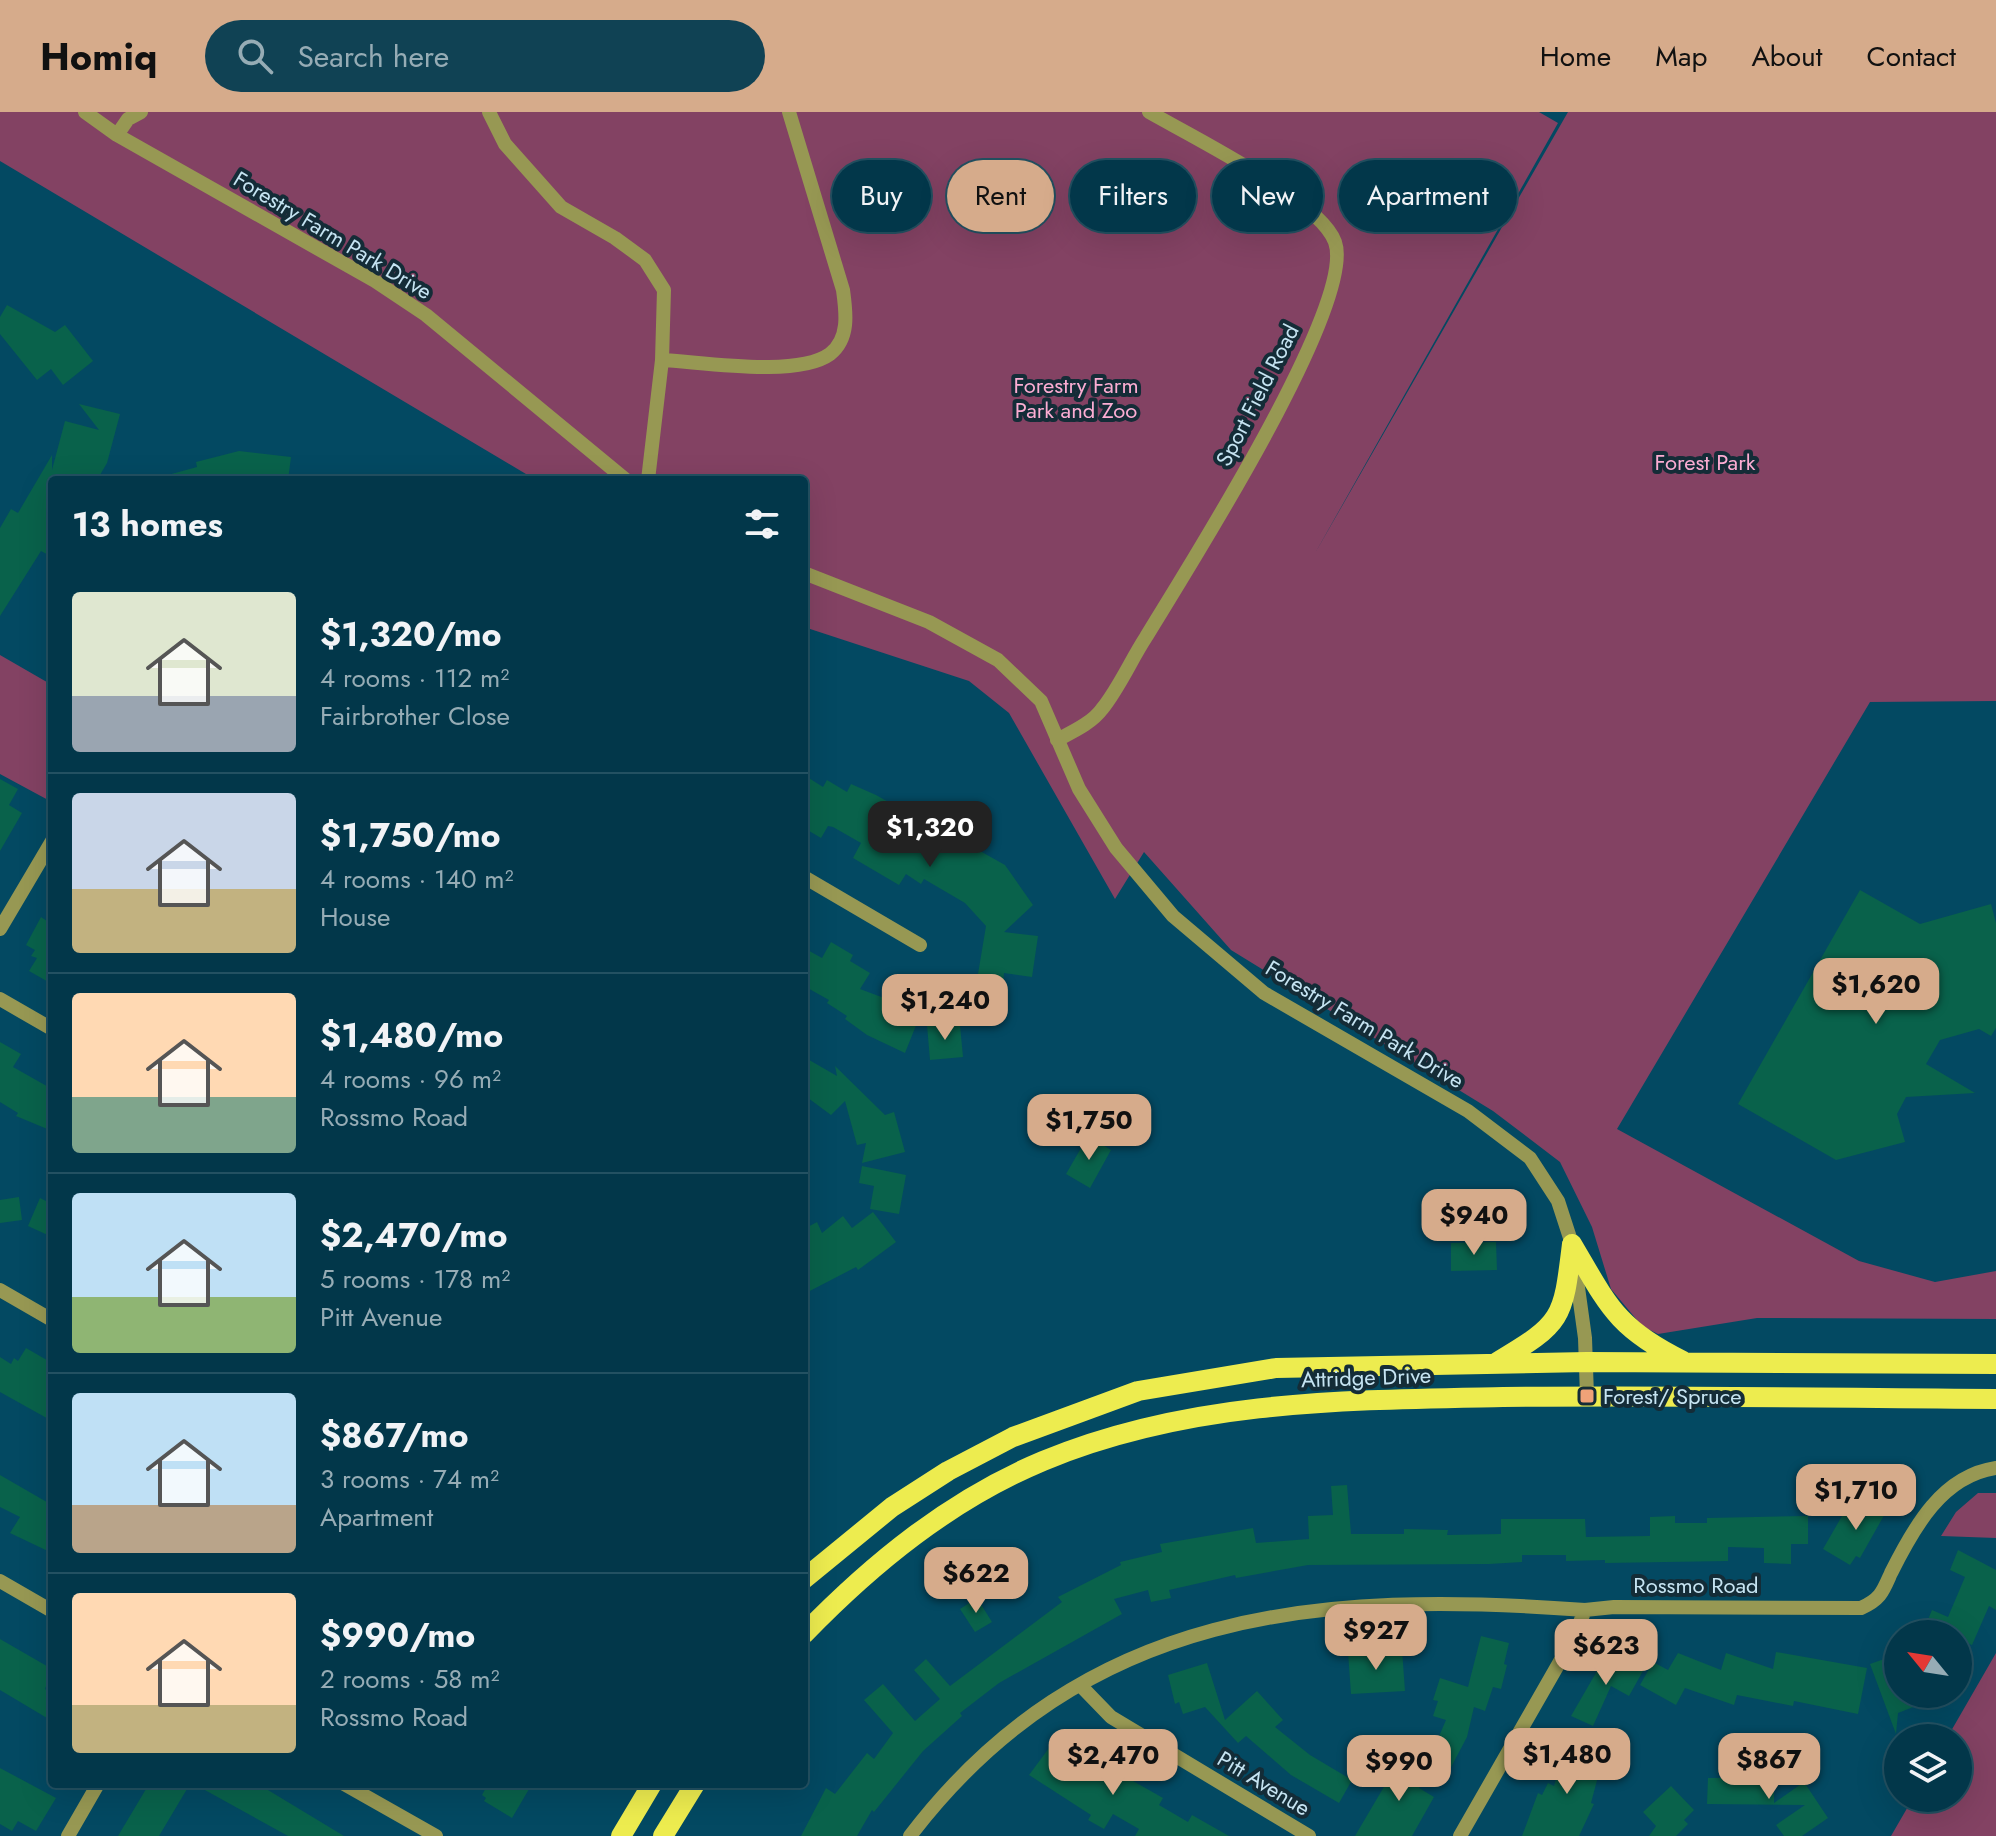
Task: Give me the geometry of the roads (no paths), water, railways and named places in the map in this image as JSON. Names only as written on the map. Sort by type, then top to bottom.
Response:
[{"type":"main road","points":[[1495,1363],[1544,1334],[1558,1317],[1566,1294],[1572,1244]]},
{"type":"main road","points":[[1572,1244],[1625,1327],[1645,1342],[1690,1364]]},
{"type":"main road","name":"Attridge Drive","points":[[808,1576],[892,1507],[948,1471],[1013,1437],[1138,1391],[1276,1368],[1587,1362],[1996,1364]]},
{"type":"main road","name":"Attridge Drive","points":[[808,1630],[885,1557],[953,1509],[1041,1462],[1144,1426],[1248,1407],[1356,1400],[1587,1396],[1996,1399]]},
{"type":"main road","points":[[621,1833],[649,1788]]},
{"type":"main road","points":[[663,1836],[693,1788]]},
{"type":"street","name":"Forestry Farm Park Drive","points":[[85,112],[117,135],[375,281],[426,315],[621,476]]},
{"type":"street","points":[[117,135],[128,119],[141,112]]},
{"type":"street","points":[[489,112],[505,144],[561,207],[615,238],[645,260],[664,290],[662,360],[648,476]]},
{"type":"street","points":[[662,360],[794,365],[830,354],[840,342],[848,319],[843,290],[789,112]]},
{"type":"street","name":"Sport Field Road","points":[[1057,740],[1101,711],[1221,513],[1302,362],[1324,306],[1338,257],[1335,241],[1320,218],[1276,186],[1149,112]]},
{"type":"street","name":"Forestry Farm Park Drive","points":[[808,575],[929,622],[998,660],[1041,701],[1079,789],[1116,848],[1173,916],[1264,993],[1468,1111],[1530,1158],[1558,1201],[1572,1244],[1587,1362],[1587,1396]]},
{"type":"street","points":[[0,929],[48,848]]},
{"type":"street","points":[[808,879],[920,945]]},
{"type":"street","points":[[0,999],[48,1027]]},
{"type":"street","points":[[0,1290],[48,1318]]},
{"type":"street","name":"Rossmo Road","points":[[910,1836],[962,1774],[997,1742],[1080,1685],[1180,1639],[1268,1615],[1348,1605],[1585,1610],[1861,1608],[1883,1594],[1891,1573],[1936,1499],[1965,1476],[1996,1468]]},
{"type":"street","points":[[0,1581],[48,1609]]},
{"type":"street","points":[[1460,1836],[1574,1637],[1585,1610]]},
{"type":"street","name":"Pitt Avenue","points":[[1080,1685],[1111,1717],[1309,1836]]},
{"type":"street","points":[[68,1836],[96,1788]]},
{"type":"street","points":[[351,1788],[436,1836]]},
{"type":"place","name":"Forest/ Spruce","points":[[1587,1396]]},
{"type":"park label","name":"Forestry Farm Park and Zoo","points":[[1076,398]]},
{"type":"park label","name":"Forest Park","points":[[1705,462]]}]
